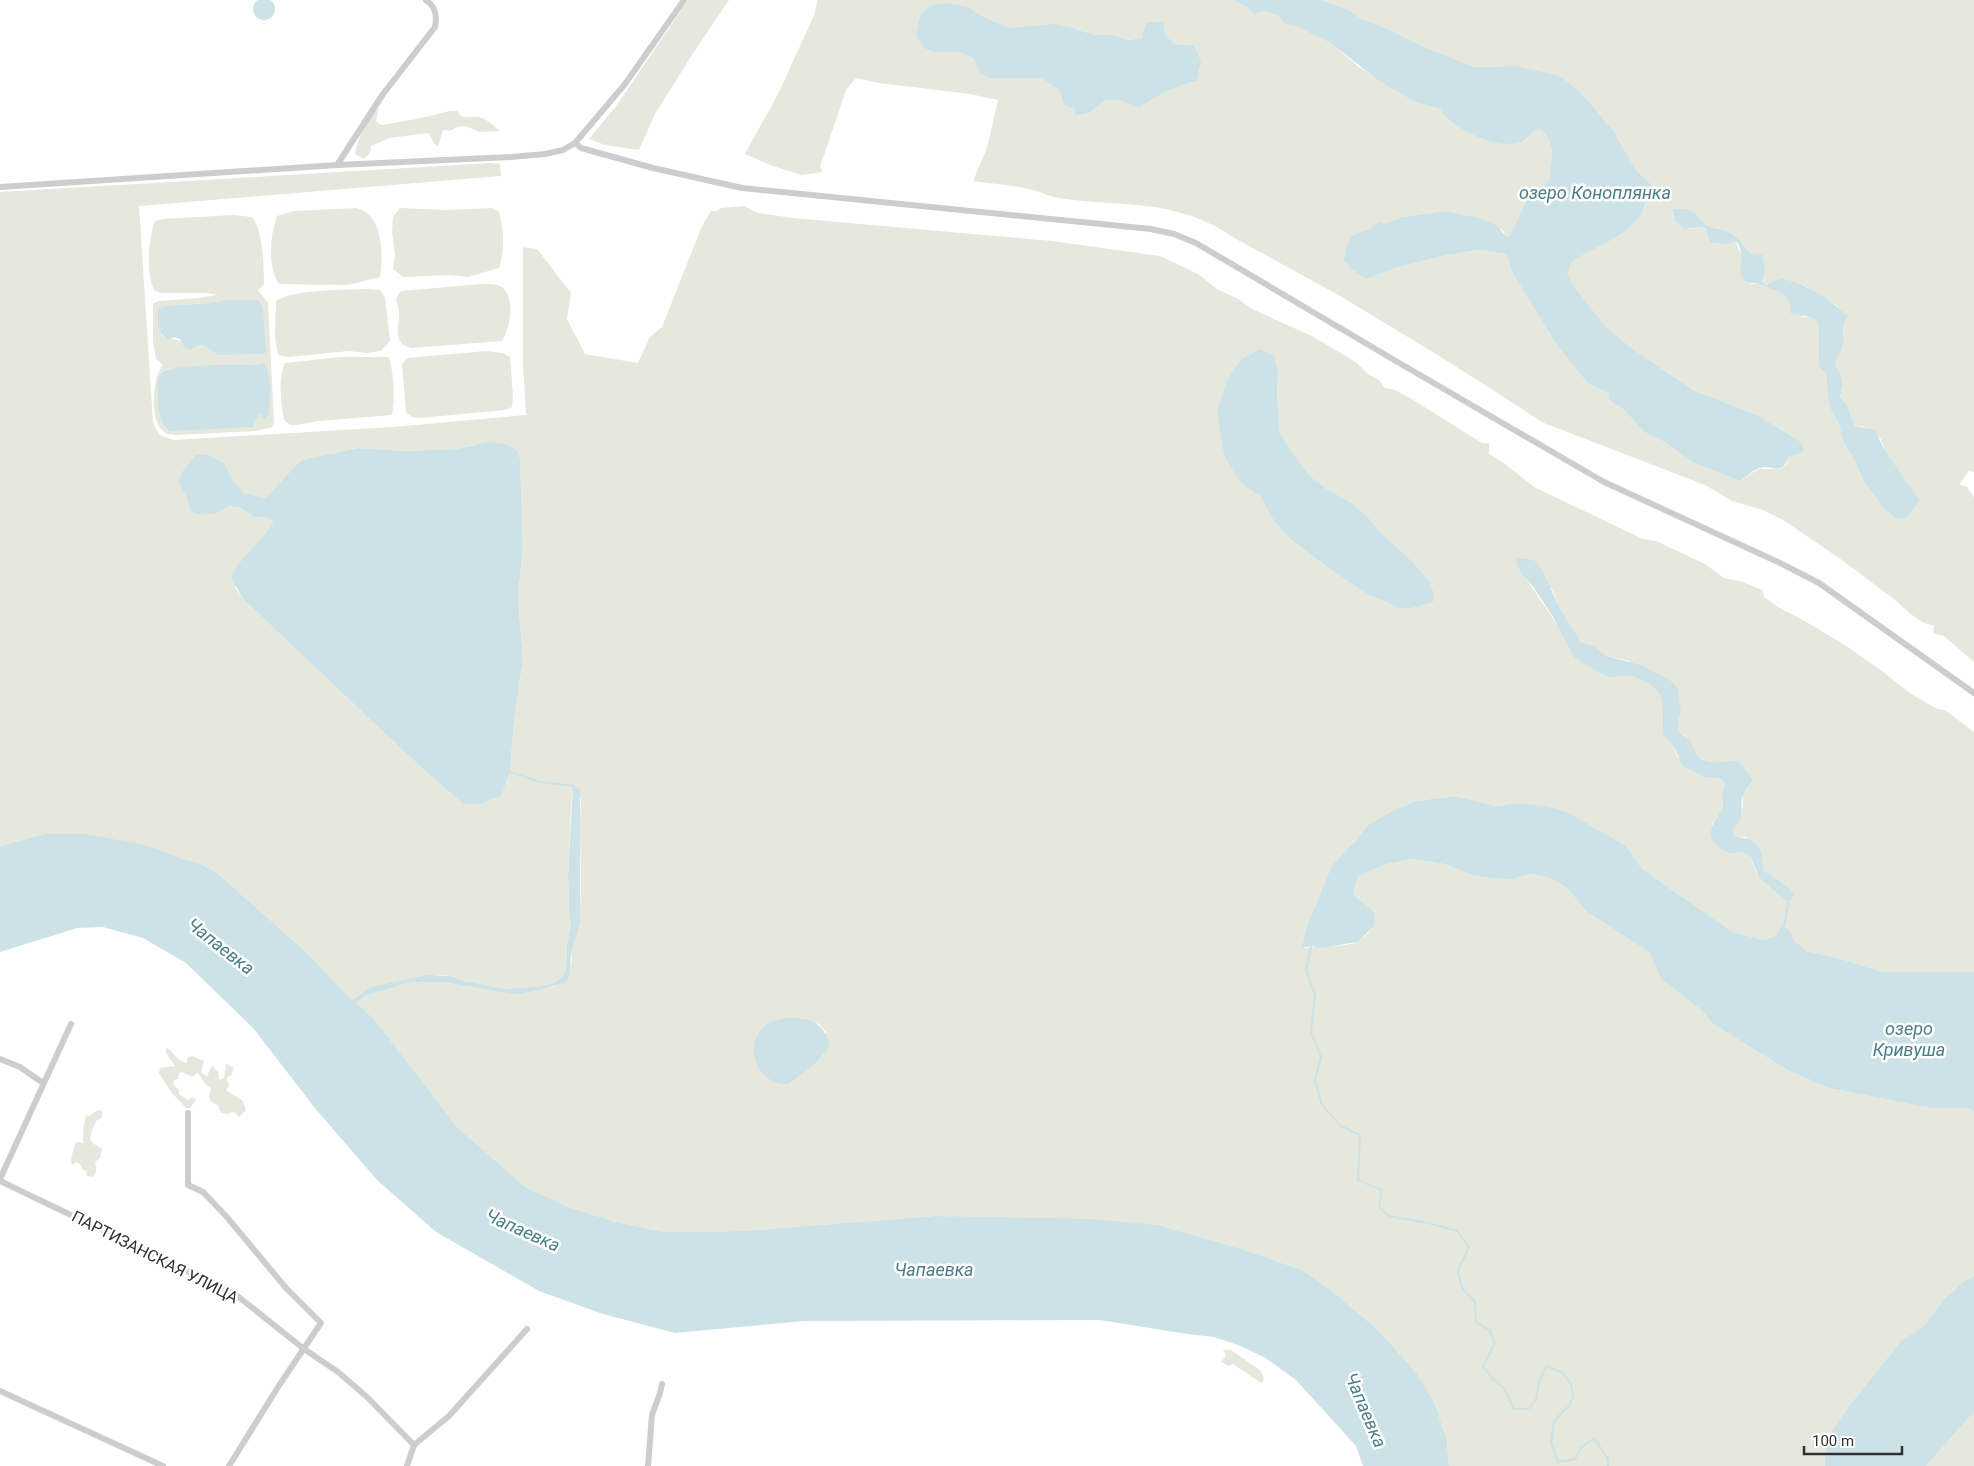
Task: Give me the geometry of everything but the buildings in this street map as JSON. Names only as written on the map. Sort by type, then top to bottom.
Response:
[{"type":"street","points":[[337,165],[383,94],[436,27],[437,15],[430,2],[426,0]]},
{"type":"street","points":[[0,187],[337,165],[545,154],[563,150],[575,143],[625,84],[684,0]]},
{"type":"street","points":[[575,143],[581,148],[653,168],[742,188],[1150,228],[1174,234],[1196,243],[1604,482],[1778,562],[1819,583],[1974,693]]},
{"type":"street","points":[[0,1180],[71,1024]]},
{"type":"street","points":[[0,1058],[20,1066],[43,1083]]},
{"type":"street","points":[[188,1113],[188,1185],[203,1192],[226,1216],[286,1288],[321,1324],[278,1387],[229,1466]]},
{"type":"street","name":"ПАРТИЗАНСКАЯ УЛИЦА","points":[[0,1180],[235,1294],[304,1349],[338,1372],[367,1397],[414,1445]]},
{"type":"street","points":[[407,1466],[414,1445],[449,1416],[527,1329]]},
{"type":"street","points":[[648,1466],[652,1415],[662,1384]]},
{"type":"street","points":[[0,1390],[163,1466]]},
{"type":"shaded area","points":[[688,0],[729,0],[655,114],[639,150],[605,145],[589,139],[617,105]]},
{"type":"shaded area","points":[[817,0],[1232,0],[1247,7],[1254,15],[1263,11],[1279,16],[1284,24],[1297,25],[1332,44],[1359,67],[1415,102],[1440,109],[1524,141],[1535,130],[1541,130],[1550,142],[1552,154],[1549,182],[1536,192],[1510,236],[1505,235],[1503,230],[1444,211],[1402,217],[1387,223],[1379,222],[1369,229],[1351,236],[1367,279],[1395,268],[1442,256],[1478,250],[1506,254],[1514,276],[1557,345],[1587,383],[1609,394],[1609,400],[1624,410],[1644,432],[1664,442],[1694,463],[1740,481],[1758,469],[1780,469],[1786,465],[1789,456],[1801,442],[1759,416],[1693,390],[1636,351],[1607,328],[1566,274],[1571,261],[1610,240],[1636,220],[1644,209],[1647,196],[1660,199],[1654,187],[1637,171],[1613,130],[1581,93],[1515,66],[1474,67],[1362,19],[1349,10],[1322,0],[1974,0],[1974,472],[1969,471],[1959,485],[1966,486],[1974,497],[1974,662],[1944,636],[1933,633],[1934,626],[1924,623],[1912,615],[1842,560],[1783,520],[1763,510],[1732,501],[1705,485],[1544,423],[1342,297],[1214,226],[1192,216],[1171,210],[1052,197],[1026,188],[973,181],[987,148],[998,100],[970,94],[879,83],[856,78],[846,90],[820,167],[823,172],[802,175],[770,165],[745,154],[779,92],[815,13]],"holes":[[[968,7],[986,18],[1010,28],[1073,28],[1095,35],[1113,35],[1128,40],[1142,38],[1165,21],[1164,32],[1174,44],[1194,45],[1196,81],[1166,91],[1139,107],[1123,101],[1106,100],[1089,113],[1077,116],[1075,109],[1064,105],[1059,90],[1041,78],[989,78],[980,73],[975,59],[960,52],[924,48],[917,36],[920,15]],[[1672,209],[1688,209],[1697,214],[1703,223],[1732,235],[1746,250],[1766,285],[1780,278],[1807,287],[1837,306],[1844,320],[1843,348],[1835,358],[1835,365],[1840,372],[1842,380],[1840,397],[1847,405],[1855,426],[1864,427],[1881,439],[1884,449],[1904,479],[1884,509],[1864,482],[1855,461],[1844,443],[1838,422],[1831,411],[1826,374],[1819,367],[1819,326],[1817,321],[1810,317],[1803,317],[1790,305],[1788,298],[1782,292],[1761,284],[1751,284],[1741,263],[1743,259],[1736,242],[1732,243],[1701,227],[1690,229],[1673,217]]]},
{"type":"shaded area","points":[[379,107],[376,121],[381,125],[457,111],[461,116],[484,119],[500,131],[479,132],[466,126],[457,127],[450,131],[443,130],[438,146],[434,143],[429,133],[389,138],[371,146],[370,153],[364,159],[355,154],[356,148],[367,123]]},
{"type":"shaded area","points":[[491,163],[500,164],[501,176],[139,206],[153,422],[159,435],[173,440],[393,427],[526,415],[523,365],[523,247],[537,249],[571,293],[567,319],[585,354],[638,363],[650,337],[662,327],[702,226],[711,211],[717,211],[721,208],[744,206],[758,213],[793,218],[1052,241],[1160,256],[1198,274],[1217,289],[1238,299],[1252,309],[1314,337],[1357,363],[1368,374],[1379,380],[1385,388],[1395,390],[1410,398],[1482,443],[1489,443],[1489,454],[1536,488],[1643,539],[1656,541],[1705,564],[1724,578],[1743,582],[1762,590],[1764,597],[1778,607],[1845,645],[1911,694],[1937,709],[1945,710],[1974,732],[1974,972],[1883,972],[1838,958],[1807,951],[1794,940],[1789,929],[1781,926],[1777,935],[1764,940],[1733,932],[1642,869],[1627,847],[1517,803],[1496,806],[1455,796],[1416,801],[1392,811],[1369,824],[1332,865],[1307,926],[1303,948],[1355,943],[1367,934],[1374,926],[1374,911],[1353,894],[1358,877],[1383,865],[1412,859],[1444,864],[1475,876],[1509,880],[1531,874],[1550,878],[1566,887],[1586,911],[1650,953],[1662,978],[1702,1011],[1713,1024],[1789,1071],[1829,1088],[1930,1108],[1967,1108],[1974,1111],[1974,1276],[1964,1281],[1943,1300],[1925,1325],[1901,1341],[1849,1406],[1831,1432],[1825,1453],[1825,1466],[1449,1466],[1447,1441],[1415,1371],[1377,1329],[1332,1291],[1302,1270],[1242,1249],[1158,1225],[934,1216],[743,1231],[664,1232],[616,1222],[571,1208],[525,1187],[457,1127],[375,1020],[355,1003],[365,996],[412,982],[443,982],[515,995],[556,986],[571,966],[580,912],[581,799],[572,791],[568,876],[571,925],[567,946],[566,969],[562,977],[554,983],[541,986],[506,989],[440,975],[371,987],[352,1000],[305,951],[216,872],[199,863],[150,846],[45,834],[0,846],[0,192]],"holes":[[[1260,349],[1278,373],[1277,396],[1280,433],[1294,455],[1310,476],[1327,489],[1349,501],[1368,517],[1379,531],[1410,559],[1428,579],[1434,592],[1399,608],[1367,594],[1331,570],[1288,537],[1272,518],[1261,497],[1227,380],[1240,360]],[[473,445],[520,460],[523,546],[518,598],[523,659],[514,721],[510,772],[502,795],[481,804],[463,804],[412,759],[244,600],[235,587],[273,523],[270,518],[254,517],[241,508],[229,506],[190,511],[187,499],[178,482],[224,463],[233,480],[244,493],[265,498],[270,495],[300,461],[315,457],[356,448],[405,451],[456,449]],[[1516,564],[1552,589],[1557,603],[1581,642],[1594,646],[1606,656],[1629,661],[1681,713],[1678,722],[1679,731],[1686,737],[1697,756],[1706,761],[1723,762],[1734,760],[1743,765],[1753,780],[1743,794],[1742,815],[1732,830],[1736,837],[1746,837],[1763,870],[1786,885],[1794,894],[1776,889],[1765,883],[1757,874],[1750,856],[1742,852],[1730,854],[1724,850],[1712,824],[1723,808],[1722,793],[1725,784],[1722,779],[1704,777],[1677,756],[1674,747],[1663,734],[1663,709],[1660,695],[1651,685],[1632,676],[1611,678],[1591,667],[1556,623]],[[800,1018],[819,1024],[826,1032],[812,1067],[789,1084],[777,1083]]]},
{"type":"shaded area","points":[[357,208],[369,215],[380,237],[382,262],[380,277],[348,285],[279,284],[271,259],[271,241],[277,216],[294,211]]},
{"type":"shaded area","points":[[400,208],[447,210],[491,208],[499,212],[503,240],[499,268],[468,277],[450,275],[403,277],[393,269],[395,254],[392,233],[393,217]]},
{"type":"shaded area","points":[[234,215],[252,217],[256,223],[261,239],[264,268],[264,284],[258,290],[268,303],[273,427],[256,431],[176,435],[165,433],[159,426],[154,409],[154,399],[156,379],[163,365],[156,359],[153,341],[153,304],[158,301],[217,295],[208,293],[161,293],[154,290],[150,274],[149,247],[155,221]],"holes":[[[225,300],[259,300],[263,308],[218,355],[203,345],[193,345],[162,336],[157,322],[158,311],[174,305],[212,303]],[[257,365],[259,412],[168,431],[163,424],[159,409],[167,369]]]},
{"type":"shaded area","points":[[481,284],[500,286],[509,297],[509,320],[502,341],[412,348],[405,346],[401,342],[398,333],[399,310],[396,298],[401,291]]},
{"type":"shaded area","points":[[380,290],[385,297],[390,341],[381,351],[367,353],[349,351],[288,357],[278,355],[275,337],[276,301],[284,297],[307,292]]},
{"type":"shaded area","points":[[486,351],[503,353],[510,357],[512,407],[505,410],[420,418],[412,417],[406,412],[402,365],[407,358]]},
{"type":"shaded area","points":[[341,357],[389,357],[394,386],[392,415],[290,425],[284,420],[281,399],[281,376],[285,363]]},
{"type":"shaded area","points":[[166,1048],[187,1063],[187,1058],[192,1056],[204,1061],[202,1073],[207,1076],[212,1066],[218,1072],[219,1080],[224,1078],[226,1064],[233,1067],[232,1075],[227,1077],[229,1086],[226,1090],[243,1101],[246,1110],[239,1117],[234,1112],[221,1113],[218,1105],[212,1103],[209,1097],[211,1088],[199,1075],[197,1073],[192,1077],[182,1072],[179,1073],[178,1079],[174,1080],[173,1084],[179,1090],[179,1094],[188,1100],[192,1097],[196,1100],[190,1108],[186,1108],[172,1093],[159,1073],[160,1068],[175,1066],[166,1053]]},
{"type":"shaded area","points":[[98,1110],[102,1111],[102,1118],[96,1121],[91,1133],[91,1139],[94,1144],[102,1148],[100,1158],[95,1162],[96,1170],[92,1177],[87,1176],[86,1171],[82,1169],[80,1164],[76,1162],[72,1165],[71,1159],[75,1143],[84,1144],[83,1133],[86,1115],[89,1116]]},
{"type":"shaded area","points":[[1223,1350],[1231,1350],[1261,1371],[1264,1380],[1261,1383],[1233,1364],[1229,1366],[1221,1362],[1226,1356]]},
{"type":"shaded area","points":[[1974,1412],[1974,1466],[1926,1466]]},
{"type":"water","points":[[264,-2],[272,1],[275,9],[272,17],[264,20],[256,17],[253,9],[256,1]]},
{"type":"water","name":"озеро Коноплянка","points":[[1232,0],[1322,0],[1349,10],[1362,19],[1474,67],[1515,66],[1560,76],[1581,93],[1613,130],[1637,171],[1654,187],[1661,199],[1647,196],[1643,211],[1629,227],[1611,240],[1572,261],[1567,274],[1573,285],[1607,328],[1636,351],[1693,390],[1759,416],[1801,442],[1804,452],[1789,456],[1783,467],[1763,467],[1740,481],[1694,463],[1664,442],[1644,432],[1624,410],[1609,400],[1609,394],[1587,383],[1557,345],[1514,276],[1506,254],[1478,250],[1442,256],[1395,268],[1367,279],[1353,270],[1344,261],[1346,248],[1351,236],[1369,229],[1379,222],[1387,223],[1402,217],[1444,211],[1479,218],[1496,225],[1505,235],[1510,236],[1526,202],[1549,181],[1552,154],[1550,142],[1541,130],[1535,130],[1523,141],[1514,144],[1490,141],[1477,137],[1455,124],[1440,109],[1415,102],[1378,80],[1332,44],[1297,26],[1284,24],[1279,16],[1263,11],[1254,15],[1247,7]]},
{"type":"water","points":[[946,3],[968,7],[986,18],[1010,28],[1054,24],[1095,35],[1113,35],[1128,40],[1142,38],[1146,23],[1165,21],[1164,32],[1174,44],[1194,45],[1201,62],[1196,81],[1166,92],[1139,108],[1123,101],[1106,100],[1089,113],[1076,116],[1075,109],[1064,105],[1059,90],[1041,78],[989,78],[980,73],[974,59],[960,52],[934,52],[924,48],[916,36],[920,15],[932,5]]},
{"type":"water","points":[[1672,209],[1688,209],[1697,214],[1703,223],[1733,235],[1750,253],[1762,255],[1765,270],[1762,281],[1766,285],[1780,278],[1799,284],[1824,297],[1847,316],[1844,327],[1844,342],[1835,365],[1840,372],[1842,380],[1840,397],[1847,405],[1855,426],[1875,430],[1884,449],[1919,500],[1908,516],[1897,519],[1884,509],[1864,482],[1855,461],[1844,443],[1838,422],[1831,411],[1826,374],[1819,367],[1819,326],[1817,321],[1810,317],[1791,314],[1788,299],[1780,292],[1761,284],[1744,280],[1740,269],[1741,252],[1737,242],[1724,244],[1710,242],[1706,229],[1701,227],[1685,229],[1676,220]]},
{"type":"water","points":[[225,300],[259,300],[263,308],[266,352],[261,354],[218,355],[203,345],[196,346],[191,350],[184,347],[180,339],[174,337],[168,340],[160,331],[157,315],[162,307],[212,303]]},
{"type":"water","points":[[1260,349],[1274,355],[1278,373],[1277,396],[1280,433],[1294,455],[1310,476],[1327,489],[1349,501],[1410,559],[1428,579],[1434,592],[1433,602],[1411,608],[1399,608],[1367,594],[1331,570],[1288,537],[1272,518],[1261,497],[1239,481],[1224,455],[1217,411],[1227,380],[1240,360]]},
{"type":"water","points":[[264,363],[269,374],[270,387],[269,414],[264,420],[259,413],[253,427],[168,431],[165,427],[158,405],[158,384],[162,373],[168,370],[192,366],[257,365]]},
{"type":"water","points":[[489,442],[504,444],[517,450],[520,460],[523,546],[518,598],[523,659],[514,721],[510,772],[502,795],[481,804],[463,804],[412,759],[244,600],[231,578],[245,556],[273,523],[270,518],[254,517],[241,508],[229,506],[217,513],[202,515],[190,511],[187,499],[178,482],[184,469],[196,455],[209,455],[224,463],[233,480],[244,493],[265,498],[300,461],[315,457],[357,448],[405,451],[456,449]]},
{"type":"water","points":[[1517,558],[1534,560],[1543,571],[1557,603],[1581,642],[1594,646],[1606,656],[1641,665],[1670,680],[1678,689],[1681,713],[1678,722],[1679,731],[1692,743],[1697,756],[1714,762],[1734,760],[1743,765],[1753,780],[1742,799],[1742,815],[1732,830],[1736,837],[1749,840],[1758,846],[1762,857],[1763,870],[1786,885],[1794,894],[1792,899],[1787,901],[1760,879],[1750,856],[1742,852],[1730,854],[1713,840],[1711,836],[1712,826],[1723,808],[1722,793],[1725,784],[1722,779],[1704,777],[1683,766],[1674,747],[1663,734],[1663,709],[1660,695],[1651,685],[1632,676],[1611,678],[1574,657],[1553,617],[1516,564]]},
{"type":"water","name":"Чапаевка","points":[[573,786],[580,790],[580,922],[571,956],[570,975],[566,982],[515,995],[443,982],[412,982],[365,996],[356,1003],[375,1020],[457,1127],[525,1187],[571,1208],[616,1222],[664,1232],[743,1231],[934,1216],[1091,1219],[1158,1225],[1242,1249],[1302,1270],[1332,1291],[1377,1329],[1415,1371],[1434,1402],[1447,1441],[1449,1466],[1363,1466],[1356,1446],[1296,1380],[1264,1357],[1214,1337],[1100,1320],[804,1321],[675,1333],[603,1314],[539,1291],[436,1232],[377,1180],[314,1107],[254,1029],[186,963],[143,938],[103,927],[77,928],[0,952],[0,846],[45,834],[85,834],[150,846],[199,863],[216,872],[305,951],[352,1000],[371,987],[427,975],[451,976],[465,981],[506,989],[554,983],[562,977],[566,969],[567,945],[571,925],[568,876]]},
{"type":"water","name":"озеро Кривуша","points":[[1455,796],[1496,806],[1517,803],[1547,806],[1569,813],[1627,847],[1642,869],[1733,932],[1764,940],[1777,935],[1781,926],[1789,929],[1794,940],[1807,951],[1838,958],[1883,972],[1974,972],[1974,1111],[1967,1108],[1930,1108],[1829,1088],[1789,1071],[1713,1024],[1702,1011],[1661,978],[1650,953],[1586,911],[1566,887],[1550,878],[1531,874],[1509,880],[1475,876],[1444,864],[1412,859],[1383,865],[1358,877],[1353,894],[1374,911],[1374,926],[1358,942],[1320,948],[1311,946],[1302,948],[1307,926],[1332,865],[1369,824],[1392,811],[1416,801]]},
{"type":"water","points":[[785,1018],[801,1018],[814,1022],[823,1031],[830,1046],[812,1067],[789,1084],[778,1083],[762,1073],[757,1065],[754,1048],[760,1031],[766,1025]]},
{"type":"water","points":[[1974,1276],[1974,1412],[1926,1466],[1825,1466],[1825,1453],[1831,1432],[1849,1406],[1901,1341],[1925,1325],[1943,1300],[1964,1281]]},
{"type":"waterway","points":[[510,772],[540,782],[574,786]]},
{"type":"waterway","points":[[1784,927],[1789,900]]},
{"type":"waterway","points":[[1311,946],[1306,971],[1315,994],[1311,1032],[1321,1057],[1315,1080],[1322,1105],[1341,1126],[1360,1135],[1358,1180],[1382,1190],[1379,1207],[1389,1216],[1428,1223],[1457,1231],[1469,1247],[1458,1271],[1462,1288],[1475,1302],[1476,1322],[1490,1331],[1495,1343],[1483,1366],[1493,1379],[1504,1388],[1514,1409],[1528,1409],[1536,1400],[1539,1383],[1546,1366],[1563,1373],[1571,1384],[1573,1397],[1569,1406],[1554,1421],[1551,1443],[1558,1462],[1575,1459],[1581,1448],[1594,1438],[1608,1459],[1608,1466]]}]
